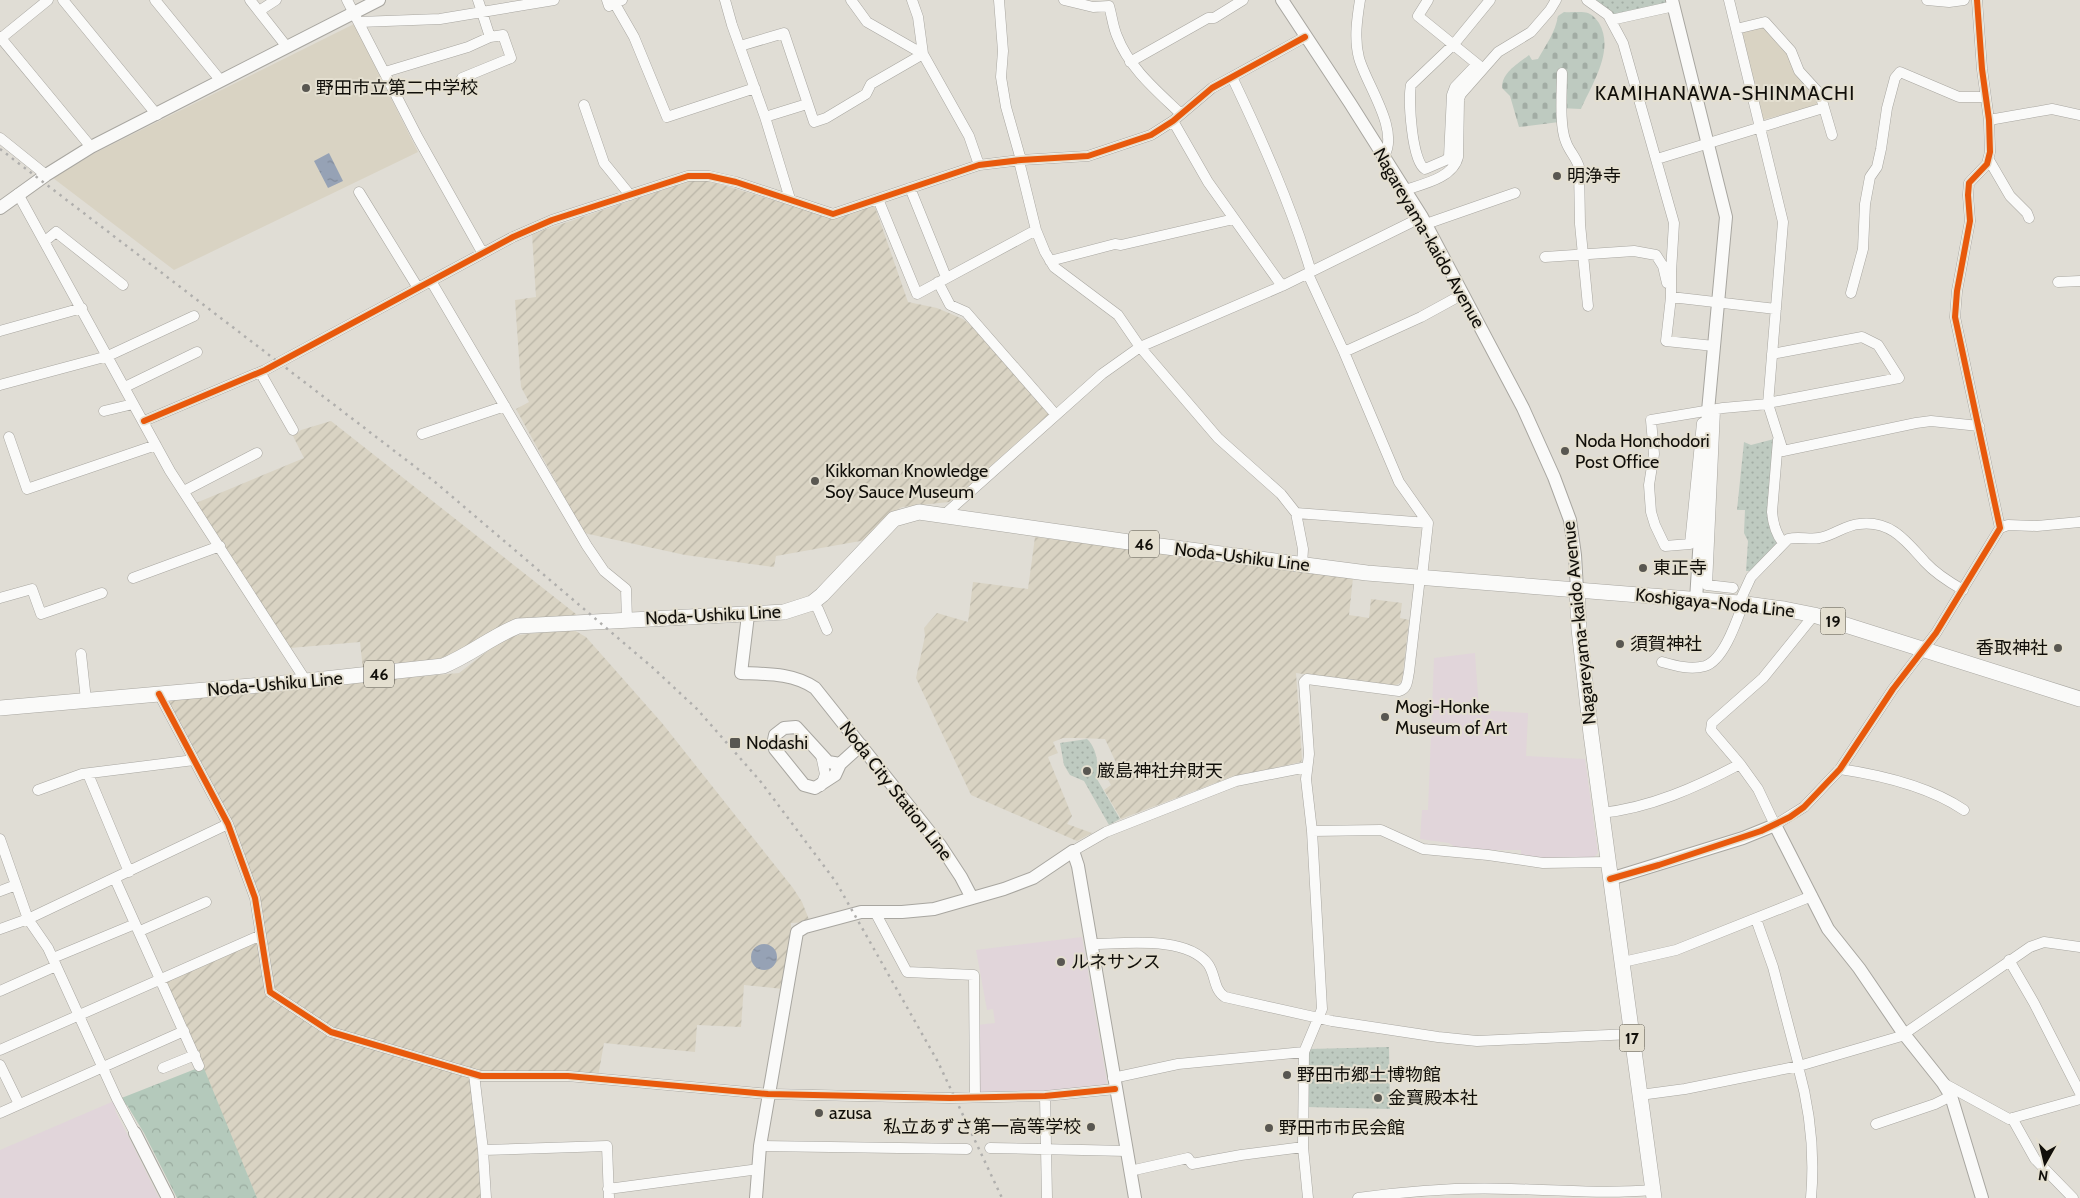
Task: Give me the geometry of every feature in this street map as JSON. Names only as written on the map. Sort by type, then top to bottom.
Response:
[{"type":"main road","name":"Noda-Ushiku Line","points":[[0,708],[306,681],[443,666],[458,660],[499,634],[518,626],[784,612],[812,602],[822,595],[894,519],[919,512],[1302,565],[1577,590]]},
{"type":"main road","name":"Koshigaya-Noda Line","points":[[1577,590],[1741,603],[1814,615],[2080,699]]},
{"type":"main road","name":"Nagareyama-kaido Avenue","points":[[1577,590],[1582,655],[1601,813],[1654,1194]]},
{"type":"street","points":[[48,0],[0,38],[91,147]]},
{"type":"street","points":[[63,0],[157,114]]},
{"type":"street","points":[[155,0],[221,81]]},
{"type":"street","points":[[250,0],[287,47]]},
{"type":"street","points":[[259,11],[276,0]]},
{"type":"street","points":[[347,0],[418,138],[482,252]]},
{"type":"street","points":[[0,208],[46,175],[91,147],[287,47],[357,17],[380,0]]},
{"type":"street","points":[[478,0],[490,37]]},
{"type":"street","points":[[357,17],[440,19],[554,0]]},
{"type":"street","points":[[725,0],[765,117],[790,199]]},
{"type":"street","points":[[851,0],[867,22],[923,54]]},
{"type":"street","points":[[912,0],[918,17],[923,54],[969,136],[979,165]]},
{"type":"street","points":[[998,0],[1003,51],[1001,77],[1006,107],[1036,230],[1050,261],[1054,267],[1083,290],[1111,308],[1140,347],[1218,438],[1281,494],[1296,514],[1303,550],[1302,565]]},
{"type":"street","points":[[1064,0],[1093,7],[1109,6],[1117,36],[1130,62],[1177,117],[1208,182],[1282,286]]},
{"type":"street","points":[[1130,62],[1208,18],[1214,18],[1243,0]]},
{"type":"street","name":"Nagareyama-kaido Avenue","points":[[1282,0],[1424,221],[1523,408],[1563,499],[1573,536],[1577,590]]},
{"type":"street","points":[[1360,0],[1356,40],[1358,57],[1382,113],[1388,146],[1384,156]]},
{"type":"street","points":[[1428,0],[1418,16],[1480,66]]},
{"type":"street","points":[[1490,0],[1454,44],[1411,85],[1413,137],[1418,163],[1422,168],[1425,169],[1449,157],[1452,95],[1455,87],[1498,52],[1531,32],[1556,0]]},
{"type":"street","points":[[1587,0],[1608,15],[1623,43],[1674,223],[1672,294],[1666,341],[1714,346]]},
{"type":"street","points":[[1729,0],[1783,222],[1768,404],[1783,451],[1916,423],[1931,422],[1979,426]]},
{"type":"street","points":[[1927,0],[1949,2],[1964,0]]},
{"type":"street","points":[[1977,0],[1985,97],[1989,120],[1989,160],[2010,196],[2027,213],[2029,218]]},
{"type":"street","points":[[615,1],[634,37],[666,117],[755,88]]},
{"type":"street","points":[[1611,20],[1673,3],[1726,217],[1708,411],[1696,600]]},
{"type":"street","points":[[1736,29],[1765,22],[1792,51],[1799,71],[1820,94],[1832,135]]},
{"type":"street","points":[[740,46],[784,33],[814,122],[826,118],[866,94],[871,84],[923,54]]},
{"type":"street","points":[[385,72],[468,46],[490,37],[503,35],[511,58],[462,78]]},
{"type":"street","points":[[144,421],[260,372],[482,252],[552,220],[688,176],[709,176],[736,182],[833,214],[979,165],[1088,156],[1144,138],[1177,117],[1212,88],[1305,37]]},
{"type":"street","points":[[1405,190],[1438,178],[1450,171],[1456,164],[1458,157],[1460,99],[1480,66]]},
{"type":"street","points":[[1852,293],[1863,248],[1865,204],[1870,177],[1876,167],[1881,149],[1887,108],[1895,78],[1900,72],[1959,97],[1985,97]]},
{"type":"street","points":[[1562,73],[1562,114],[1565,141],[1579,167],[1580,218],[1588,306]]},
{"type":"street","points":[[1232,77],[1296,222],[1309,273],[1399,482],[1428,523],[1409,672],[1404,689],[1399,691],[1307,679],[1304,682],[1309,754],[1306,767],[1322,991],[1322,1009],[1304,1052],[1303,1147],[1308,1198]]},
{"type":"street","points":[[765,117],[807,104]]},
{"type":"street","points":[[584,105],[604,163],[630,195]]},
{"type":"street","points":[[1657,159],[1823,108]]},
{"type":"street","points":[[1989,120],[2052,109],[2080,115]]},
{"type":"street","points":[[0,138],[46,175]]},
{"type":"street","points":[[1989,160],[1969,183],[1970,221],[1955,306],[1962,352],[2000,528]]},
{"type":"street","points":[[910,188],[950,305],[966,312],[1056,415]]},
{"type":"street","points":[[359,192],[418,288]]},
{"type":"street","points":[[943,516],[1102,374],[1140,347],[1282,286],[1424,221],[1515,193]]},
{"type":"street","points":[[18,194],[156,445],[306,681]]},
{"type":"street","points":[[878,200],[917,294],[1036,230]]},
{"type":"street","points":[[1050,261],[1115,244],[1120,245],[1234,219]]},
{"type":"street","points":[[45,241],[56,232],[123,285]]},
{"type":"street","points":[[1546,257],[1634,251],[1656,256],[1663,266],[1672,294]]},
{"type":"street","points":[[431,281],[586,546],[604,571],[626,589],[627,620]]},
{"type":"street","points":[[2058,282],[2080,282]]},
{"type":"street","points":[[1344,352],[1421,317],[1463,294]]},
{"type":"street","points":[[1672,294],[1776,309]]},
{"type":"street","points":[[0,331],[82,308]]},
{"type":"street","points":[[0,385],[108,356],[194,316]]},
{"type":"street","points":[[1708,411],[1690,544],[1665,546],[1651,512],[1650,486],[1654,454],[1651,420],[1708,411],[1768,404],[1899,378],[1878,345],[1862,337],[1772,354]]},
{"type":"street","points":[[125,387],[197,352]]},
{"type":"street","points":[[260,372],[293,430]]},
{"type":"street","points":[[104,411],[133,404]]},
{"type":"street","points":[[422,434],[505,406]]},
{"type":"street","points":[[1708,411],[1707,585],[1733,588]]},
{"type":"street","points":[[9,437],[27,489],[156,445]]},
{"type":"street","points":[[1779,438],[1772,512],[1778,536],[1783,543]]},
{"type":"street","points":[[184,491],[257,453]]},
{"type":"street","points":[[1296,514],[1428,523]]},
{"type":"street","points":[[1610,878],[1743,838],[1775,825],[1804,806],[1840,769],[1893,689],[1936,633],[2000,528],[2008,525],[2036,526],[2080,522]]},
{"type":"street","points":[[1662,662],[1684,668],[1706,666],[1712,662],[1721,653],[1751,577],[1783,543],[1794,537],[1822,538],[1850,525],[1876,523],[1900,535],[1935,571],[1963,590]]},
{"type":"street","points":[[133,578],[220,546]]},
{"type":"street","points":[[0,598],[32,589],[41,614],[102,593]]},
{"type":"street","points":[[812,602],[818,610],[826,630]]},
{"type":"street","name":"Noda City Station Line","points":[[748,615],[741,672],[792,676],[804,680],[815,688],[940,845],[972,898]]},
{"type":"street","points":[[1814,615],[1763,678],[1712,724],[1711,730],[1758,789],[1828,929],[1859,968],[1904,1035],[1943,1083],[1951,1096],[1982,1198]]},
{"type":"street","points":[[81,654],[86,700]]},
{"type":"street","points":[[159,694],[228,824],[255,898],[270,992],[331,1032],[474,1074],[511,1077],[568,1076],[768,1094],[975,1097],[1045,1096],[1114,1083],[1178,1064],[1304,1052]]},
{"type":"street","points":[[840,764],[828,762],[796,727],[784,728],[775,735],[775,749],[804,784],[815,788],[820,787],[835,775],[840,764],[862,745]]},
{"type":"street","points":[[820,755],[825,774],[820,787]]},
{"type":"street","points":[[38,790],[82,774],[194,760]]},
{"type":"street","points":[[1601,813],[1625,810],[1700,786],[1740,764]]},
{"type":"street","points":[[756,1198],[760,1146],[768,1094],[797,932],[805,927],[861,912],[902,912],[934,909],[1004,889],[1033,878],[1073,851],[1106,832],[1236,781],[1306,767]]},
{"type":"street","points":[[1840,769],[1857,771],[1928,791],[1964,810]]},
{"type":"street","points":[[88,774],[130,872]]},
{"type":"street","points":[[0,929],[28,919],[115,879],[228,824]]},
{"type":"street","points":[[1312,831],[1381,830],[1423,849],[1488,855],[1543,863],[1608,862]]},
{"type":"street","points":[[0,839],[28,919],[48,948],[102,1068],[168,1198]]},
{"type":"street","points":[[1073,851],[1135,1198]]},
{"type":"street","points":[[115,879],[199,1066]]},
{"type":"street","points":[[0,891],[16,885]]},
{"type":"street","points":[[1623,962],[1676,950],[1812,896]]},
{"type":"street","points":[[0,991],[54,962],[137,927],[206,902]]},
{"type":"street","points":[[875,912],[907,972],[974,975],[975,1097]]},
{"type":"street","points":[[1756,919],[1773,967],[1804,1089],[1812,1143],[1811,1198]]},
{"type":"street","points":[[0,1050],[261,935]]},
{"type":"street","points":[[1640,1095],[1685,1089],[1798,1066],[1904,1035],[2009,960],[2045,940],[2080,947]]},
{"type":"street","points":[[1091,944],[1162,943],[1179,947],[1198,955],[1209,965],[1219,994],[1225,997],[1318,1016],[1332,1021],[1477,1041],[1632,1034]]},
{"type":"street","points":[[2009,960],[2043,1020],[2080,1093]]},
{"type":"street","points":[[0,1113],[184,1031]]},
{"type":"street","points":[[163,1068],[195,1055]]},
{"type":"street","points":[[0,1065],[19,1104]]},
{"type":"street","points":[[474,1074],[484,1150],[486,1198]]},
{"type":"street","points":[[1943,1083],[2009,1119],[2080,1099]]},
{"type":"street","points":[[1045,1096],[1047,1198]]},
{"type":"street","points":[[1876,1124],[1935,1104],[1951,1096]]},
{"type":"street","points":[[2012,1118],[2035,1160],[2073,1198]]},
{"type":"street","points":[[484,1150],[607,1146],[608,1194],[758,1169]]},
{"type":"street","points":[[760,1146],[967,1148]]},
{"type":"street","points":[[1130,1171],[1188,1158],[1192,1164],[1303,1147]]},
{"type":"street","points":[[990,1148],[1127,1151]]},
{"type":"street","points":[[1358,1198],[1391,1193],[1452,1189],[1654,1194]]},
{"type":"shaded area","name":"野田市立第二中学校","points":[[354,24],[418,152],[174,270],[53,178],[95,153]]},
{"type":"shaded area","points":[[1766,26],[1817,95],[1820,105],[1762,120],[1742,35],[1744,31]]},
{"type":"shaded area","points":[[689,181],[709,181],[830,217],[874,204],[908,302],[937,308],[963,319],[991,342],[1049,414],[949,502],[902,507],[887,516],[866,540],[776,556],[774,567],[685,555],[584,533],[516,409],[529,402],[521,387],[515,300],[536,297],[532,234]]},
{"type":"shaded area","points":[[331,421],[576,614],[575,617],[506,624],[463,649],[436,660],[363,670],[360,642],[290,648],[196,503],[304,458],[293,436],[301,430]]},
{"type":"shaded area","points":[[1035,537],[1353,578],[1349,615],[1369,618],[1371,599],[1402,603],[1400,618],[1409,620],[1402,682],[1394,686],[1296,673],[1301,762],[1231,777],[1121,819],[1104,790],[1111,785],[1105,774],[1118,767],[1105,739],[1063,738],[1053,742],[1058,753],[1048,757],[1072,816],[1067,824],[1092,833],[1077,841],[971,795],[916,678],[925,636],[924,628],[937,613],[968,622],[973,582],[1028,589]]},
{"type":"shaded area","points":[[572,629],[586,637],[662,723],[793,888],[802,902],[810,922],[791,923],[791,941],[783,989],[744,985],[741,1027],[697,1025],[695,1052],[604,1043],[598,1077],[481,1073],[337,1031],[273,990],[258,900],[168,703],[171,700],[459,673],[502,640],[511,636]]},
{"type":"shaded area","points":[[1475,653],[1479,710],[1528,713],[1526,756],[1585,759],[1598,853],[1593,858],[1544,858],[1521,855],[1521,850],[1487,850],[1455,847],[1449,843],[1420,839],[1422,810],[1428,810],[1434,658]]},
{"type":"shaded area","points":[[1082,937],[1107,1082],[1104,1087],[1044,1091],[978,1092],[977,1025],[995,1023],[993,1009],[987,1010],[976,950]]},
{"type":"shaded area","points":[[259,941],[267,994],[332,1036],[469,1075],[473,1081],[484,1198],[257,1198],[164,980]]},
{"type":"shaded area","points":[[114,1101],[117,1108],[115,1110],[159,1198],[0,1198],[0,1150]]},
{"type":"green space","points":[[1595,0],[1668,0],[1666,4],[1615,15]]},
{"type":"green space","points":[[1564,12],[1588,13],[1599,23],[1603,33],[1604,44],[1603,55],[1596,78],[1581,109],[1559,108],[1559,122],[1519,127],[1510,96],[1502,88],[1503,82],[1511,69],[1529,55],[1532,60],[1538,59],[1553,33],[1558,16]]},
{"type":"green space","points":[[1774,439],[1777,544],[1750,571],[1746,571],[1748,541],[1744,533],[1745,510],[1737,510],[1744,442],[1751,445]]},
{"type":"green space","points":[[1087,739],[1093,747],[1096,757],[1097,779],[1120,819],[1109,825],[1084,781],[1070,775],[1064,765],[1060,743]]},
{"type":"green space","points":[[1389,1047],[1390,1109],[1306,1107],[1309,1049]]},
{"type":"green space","points":[[203,1066],[257,1198],[177,1198],[144,1133],[127,1105],[123,1105],[119,1099]]},
{"type":"water","points":[[329,153],[343,181],[328,188],[314,161]]},
{"type":"water","points":[[764,944],[773,948],[777,957],[773,966],[764,970],[755,966],[751,957],[755,948]]},
{"type":"railway","points":[[0,149],[435,482],[652,667],[697,709],[761,782],[836,882],[938,1062],[1002,1198]]},
{"type":"cycle path","points":[[1610,879],[1659,865],[1761,831],[1790,817],[1804,807],[1840,769],[1893,689],[1936,633],[2000,528],[1955,317],[1957,291],[1970,221],[1969,183],[1987,164],[1990,152],[1989,120],[1982,69],[1977,0]]},
{"type":"cycle path","points":[[144,421],[265,370],[513,237],[552,220],[688,176],[709,176],[736,182],[833,214],[979,165],[1021,160],[1088,156],[1151,135],[1173,121],[1212,88],[1305,37]]},
{"type":"cycle path","points":[[159,694],[228,824],[255,898],[270,992],[331,1032],[481,1076],[568,1076],[768,1094],[950,1098],[1045,1096],[1115,1089]]},
{"type":"place","name":"野田市立第二中学校","points":[[306,88]]},
{"type":"place","name":"明浄寺","points":[[1557,176]]},
{"type":"place","name":"Noda Honchodori Post Office","points":[[1565,451]]},
{"type":"place","name":"Kikkoman Knowledge Soy Sauce Museum","points":[[815,481]]},
{"type":"place","name":"東正寺","points":[[1643,568]]},
{"type":"place","name":"須賀神社","points":[[1620,644]]},
{"type":"place","name":"香取神社","points":[[2058,648]]},
{"type":"place","name":"Mogi-Honke Museum of Art","points":[[1385,717]]},
{"type":"place","name":"Nodashi","points":[[735,743]]},
{"type":"place","name":"厳島神社弁財天","points":[[1087,771]]},
{"type":"place","name":"ルネサンス","points":[[1061,962]]},
{"type":"place","name":"野田市郷土博物館","points":[[1287,1075]]},
{"type":"place","name":"金寶殿本社","points":[[1378,1098]]},
{"type":"place","name":"azusa","points":[[819,1113]]},
{"type":"place","name":"私立あずさ第一高等学校","points":[[1091,1127]]},
{"type":"place","name":"野田市市民会館","points":[[1269,1128]]},
{"type":"district","name":"KAMIHANAWA-SHINMACHI","points":[[1725,93]]}]
